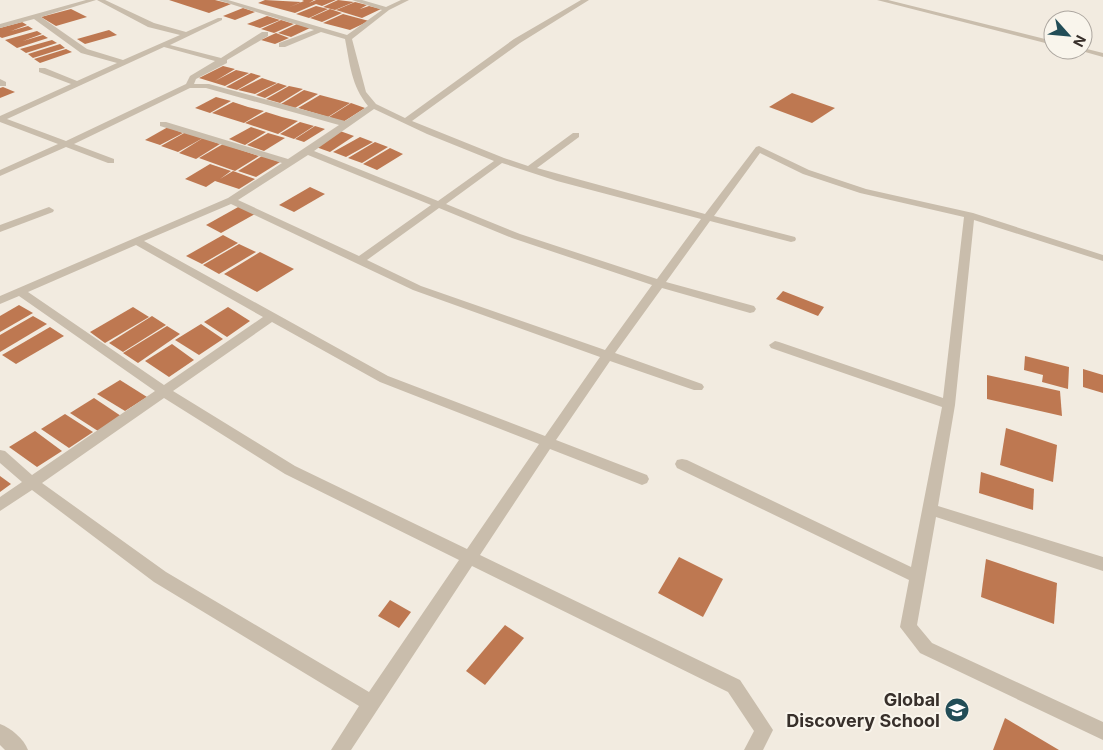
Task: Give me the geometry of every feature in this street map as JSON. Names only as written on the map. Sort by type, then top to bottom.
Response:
[{"type":"street","points":[[0,26],[93,0]]},
{"type":"street","points":[[100,0],[151,26],[186,34]]},
{"type":"street","points":[[221,0],[348,38]]},
{"type":"street","points":[[355,0],[387,9]]},
{"type":"street","points":[[348,38],[387,9],[406,0]]},
{"type":"street","points":[[406,121],[517,41],[586,0]]},
{"type":"street","points":[[880,0],[1043,36]]},
{"type":"street","points":[[903,0],[1043,40]]},
{"type":"street","points":[[35,16],[84,51],[124,63]]},
{"type":"street","points":[[111,161],[0,119],[220,19]]},
{"type":"street","points":[[282,45],[320,30]]},
{"type":"street","points":[[189,86],[193,78],[224,61],[265,34]]},
{"type":"street","points":[[348,38],[362,92],[373,106],[406,121],[502,160],[560,179],[791,239]]},
{"type":"street","points":[[163,45],[224,61]]},
{"type":"street","points":[[42,70],[78,84]]},
{"type":"street","points":[[0,173],[189,86],[206,86],[345,124]]},
{"type":"street","points":[[0,300],[231,200],[290,163],[373,106]]},
{"type":"street","points":[[163,124],[290,163]]},
{"type":"street","points":[[530,169],[576,135]]},
{"type":"street","points":[[340,750],[607,355],[707,216],[759,149],[806,172],[863,191],[969,215],[1103,258]]},
{"type":"street","points":[[307,151],[516,236],[658,283],[750,309]]},
{"type":"street","points":[[359,261],[502,160]]},
{"type":"street","points":[[231,200],[417,288],[698,387]]},
{"type":"street","points":[[0,229],[49,210]]},
{"type":"street","points":[[969,215],[949,405],[908,627],[926,648],[1103,731]]},
{"type":"street","points":[[136,241],[384,379],[642,479]]},
{"type":"street","points":[[20,292],[185,406],[290,470],[734,686],[764,730],[753,750]]},
{"type":"street","points":[[0,505],[166,392],[271,317]]},
{"type":"street","points":[[775,345],[949,405]]},
{"type":"street","points":[[0,455],[32,483],[160,578],[372,703]]},
{"type":"street","points":[[682,464],[917,577]]},
{"type":"street","points":[[930,509],[1103,564]]},
{"type":"street","points":[[0,733],[19,750]]},
{"type":"building","points":[[169,0],[215,0],[231,4],[209,13]]},
{"type":"building","points":[[265,0],[301,2],[290,7],[304,1],[302,0],[314,0],[309,3],[316,0],[336,0],[322,6],[316,4],[295,13],[258,3]]},
{"type":"building","points":[[338,0],[354,2],[335,10],[323,7]]},
{"type":"building","points":[[355,2],[367,5],[360,9],[369,6],[381,9],[362,18],[336,10]]},
{"type":"building","points":[[316,6],[328,9],[309,18],[296,14]]},
{"type":"building","points":[[243,8],[255,12],[235,20],[223,16]]},
{"type":"building","points":[[71,9],[87,17],[56,26],[41,17]]},
{"type":"building","points":[[330,9],[342,13],[322,22],[310,18]]},
{"type":"building","points":[[343,14],[369,21],[350,30],[323,23]]},
{"type":"building","points":[[267,16],[280,20],[260,28],[247,24]]},
{"type":"building","points":[[281,20],[294,24],[274,33],[261,29]]},
{"type":"building","points":[[22,22],[27,25],[11,31],[28,26],[33,29],[0,37],[0,28]]},
{"type":"building","points":[[297,24],[310,28],[291,37],[278,33]]},
{"type":"building","points":[[109,30],[117,35],[85,44],[77,39]]},
{"type":"building","points":[[37,31],[42,34],[23,41],[43,35],[48,38],[17,48],[5,40]]},
{"type":"building","points":[[276,33],[289,38],[275,44],[261,40]]},
{"type":"building","points":[[52,40],[57,43],[26,53],[20,49]]},
{"type":"building","points":[[60,44],[65,48],[33,58],[28,54]]},
{"type":"building","points":[[66,49],[72,52],[40,63],[34,59]]},
{"type":"building","points":[[223,66],[235,69],[215,81],[236,70],[249,73],[225,86],[199,78]]},
{"type":"building","points":[[251,73],[261,76],[237,90],[226,87]]},
{"type":"building","points":[[262,78],[277,83],[255,94],[238,90]]},
{"type":"building","points":[[278,83],[287,86],[265,98],[256,95]]},
{"type":"building","points":[[289,86],[303,89],[280,103],[266,99]]},
{"type":"building","points":[[3,87],[15,92],[0,98],[0,88]]},
{"type":"building","points":[[304,90],[318,94],[295,108],[281,104]]},
{"type":"building","points":[[792,93],[835,108],[812,123],[769,107]]},
{"type":"building","points":[[320,95],[350,103],[328,117],[298,108]]},
{"type":"building","points":[[216,97],[231,101],[210,113],[195,108]]},
{"type":"building","points":[[233,102],[264,111],[244,123],[212,113]]},
{"type":"building","points":[[351,103],[365,108],[343,122],[329,117]]},
{"type":"building","points":[[266,112],[298,121],[278,134],[245,123]]},
{"type":"building","points":[[300,122],[314,126],[294,139],[280,134]]},
{"type":"building","points":[[315,126],[325,129],[304,142],[295,139]]},
{"type":"building","points":[[168,127],[183,133],[160,145],[145,140]]},
{"type":"building","points":[[251,127],[266,132],[245,145],[229,139]]},
{"type":"building","points":[[340,131],[354,136],[330,152],[316,147]]},
{"type":"building","points":[[186,132],[203,138],[178,152],[161,146]]},
{"type":"building","points":[[268,133],[285,138],[264,151],[247,145]]},
{"type":"building","points":[[360,137],[373,142],[346,157],[333,152]]},
{"type":"building","points":[[203,138],[220,144],[196,159],[179,153]]},
{"type":"building","points":[[375,142],[388,147],[362,163],[348,158]]},
{"type":"building","points":[[223,144],[259,156],[235,171],[199,158]]},
{"type":"building","points":[[390,148],[403,154],[377,170],[363,164]]},
{"type":"building","points":[[262,156],[280,162],[256,177],[238,171]]},
{"type":"building","points":[[210,164],[231,171],[220,179],[233,171],[255,179],[239,189],[215,181],[206,187],[185,179]]},
{"type":"building","points":[[310,187],[325,194],[294,212],[279,205]]},
{"type":"building","points":[[240,206],[255,214],[221,233],[206,225]]},
{"type":"building","points":[[223,235],[238,243],[202,264],[186,256]]},
{"type":"building","points":[[239,244],[256,252],[219,274],[203,265]]},
{"type":"building","points":[[260,252],[294,269],[257,292],[224,274]]},
{"type":"building","points":[[783,291],[824,307],[818,316],[776,299]]},
{"type":"building","points":[[19,305],[33,313],[0,332],[0,316]]},
{"type":"building","points":[[133,307],[149,317],[105,343],[90,332]]},
{"type":"building","points":[[228,307],[250,321],[227,337],[204,322]]},
{"type":"building","points":[[33,316],[47,324],[0,352],[0,335]]},
{"type":"building","points":[[152,316],[166,325],[123,352],[109,343]]},
{"type":"building","points":[[201,324],[223,339],[199,355],[175,340]]},
{"type":"building","points":[[167,326],[180,334],[138,363],[123,353]]},
{"type":"building","points":[[50,327],[64,336],[16,364],[2,355]]},
{"type":"building","points":[[172,344],[194,360],[169,377],[145,361]]},
{"type":"building","points":[[1025,356],[1069,367],[1068,389],[1042,382],[1043,375],[1024,370]]},
{"type":"building","points":[[1083,369],[1103,375],[1103,393],[1083,387]]},
{"type":"building","points":[[987,375],[1060,391],[1062,416],[987,399]]},
{"type":"building","points":[[120,380],[147,397],[125,411],[97,394]]},
{"type":"building","points":[[94,398],[121,416],[98,431],[70,413]]},
{"type":"building","points":[[65,414],[93,432],[69,448],[41,429]]},
{"type":"building","points":[[1006,428],[1057,445],[1053,482],[1000,465]]},
{"type":"building","points":[[35,431],[62,451],[37,467],[9,447]]},
{"type":"building","points":[[981,472],[1034,489],[1033,510],[979,493]]},
{"type":"building","points":[[0,476],[11,484],[0,492]]},
{"type":"building","points":[[679,557],[723,579],[703,617],[658,593]]},
{"type":"building","points":[[986,559],[1057,583],[1054,624],[981,597]]},
{"type":"building","points":[[390,600],[411,612],[399,628],[378,616]]},
{"type":"building","points":[[505,625],[524,638],[485,685],[466,671]]},
{"type":"building","points":[[1005,718],[1059,750],[993,750]]},
{"type":"place","name":"Global Discovery School","points":[[957,710]]}]
